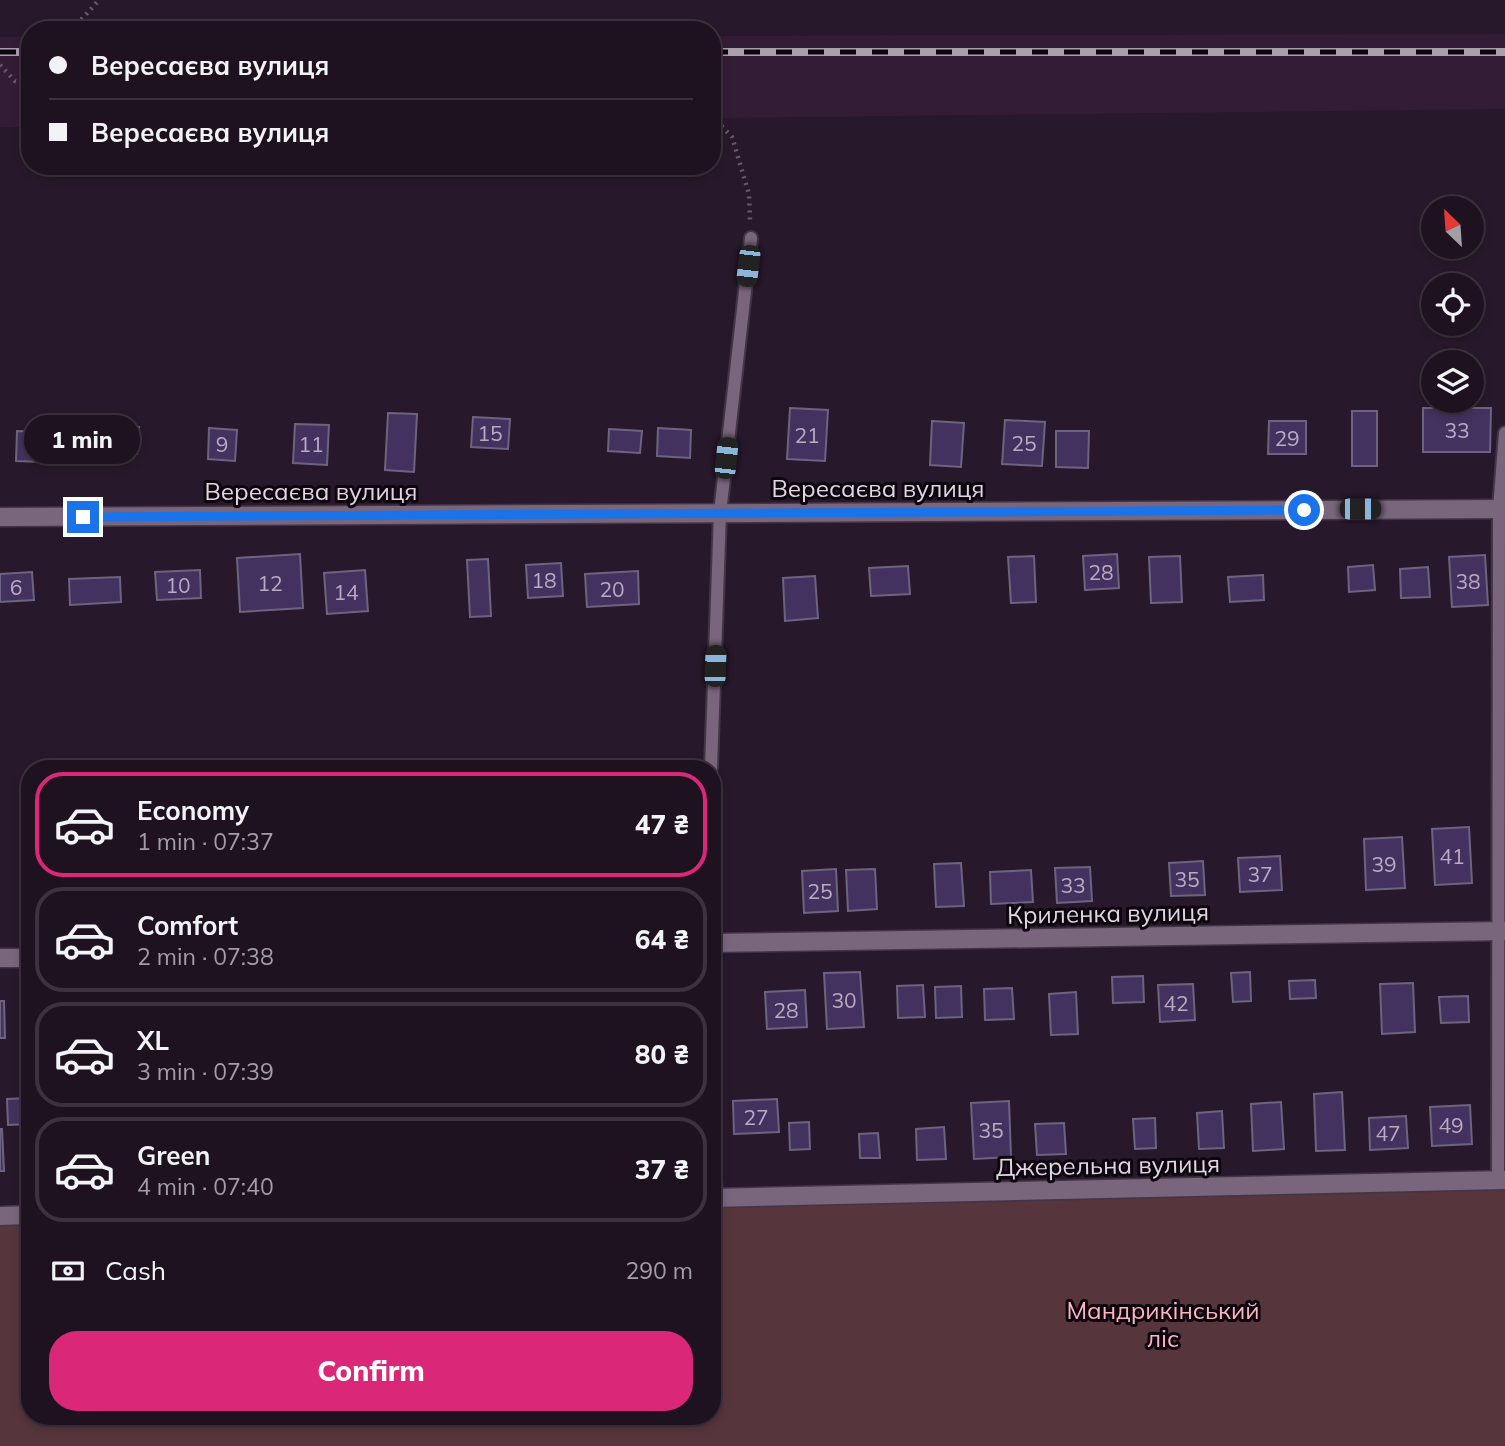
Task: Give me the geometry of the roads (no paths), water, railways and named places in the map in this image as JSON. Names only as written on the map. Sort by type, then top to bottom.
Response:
[{"type":"street","name":"Вересаєва вулиця","points":[[0,517],[1502,509]]},
{"type":"street","name":"Криленка вулиця","points":[[721,943],[1501,931]]},
{"type":"street","points":[[0,958],[21,957]]},
{"type":"street","name":"Джерельна вулиця","points":[[721,1198],[1502,1180]]},
{"type":"street","points":[[0,1216],[21,1215]]},
{"type":"lane","points":[[711,760],[720,513],[751,239]]},
{"type":"lane","points":[[1502,1180],[1502,509],[1505,433]]},
{"type":"railway","points":[[0,52],[21,52]]},
{"type":"railway","points":[[721,52],[1505,52]]},
{"type":"park label","name":"Мандрикінський ліс","points":[[1163,1324]]}]
